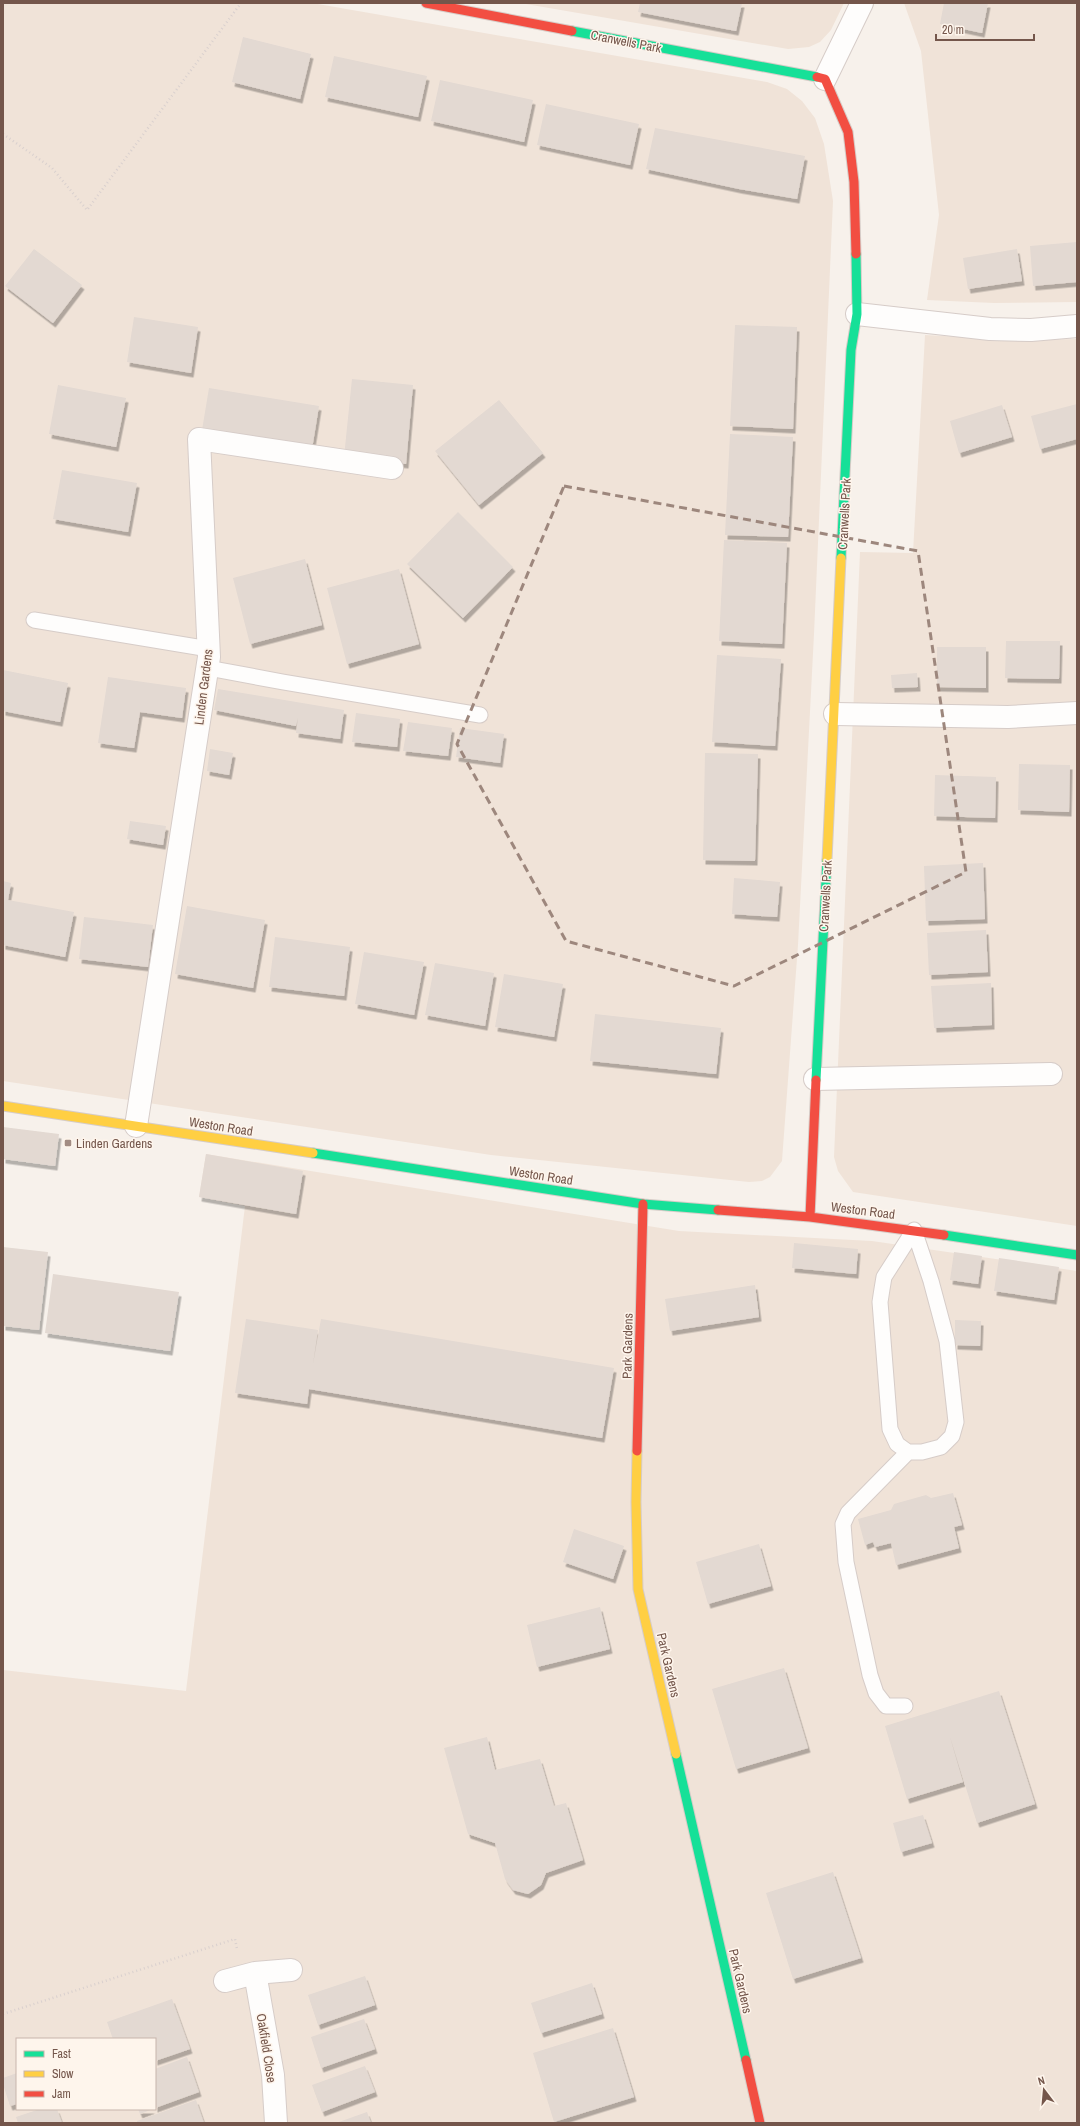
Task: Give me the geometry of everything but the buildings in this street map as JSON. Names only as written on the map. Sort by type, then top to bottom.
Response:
[{"type":"street","name":"Cranwells Park","points":[[426,3],[825,79],[837,103],[848,132],[854,182],[857,314],[851,350],[835,714],[815,1079],[810,1217]]},
{"type":"street","points":[[825,79],[862,3]]},
{"type":"street","points":[[857,314],[990,329],[1031,330],[1077,326]]},
{"type":"street","name":"Linden Gardens","points":[[136,1126],[208,658],[199,439],[392,468]]},
{"type":"street","points":[[835,714],[1008,717],[1077,713]]},
{"type":"street","points":[[815,1079],[1051,1074]]},
{"type":"street","name":"Weston Road","points":[[3,1106],[643,1204],[810,1217],[914,1230],[1077,1255]]},
{"type":"street","name":"Park Gardens","points":[[643,1204],[636,1502],[638,1589],[760,2123]]},
{"type":"street","points":[[241,1977],[291,1970]]},
{"type":"street","name":"Oakfield Close","points":[[241,1977],[272,2075],[276,2123]]},
{"type":"lane","points":[[34,620],[208,658],[282,682],[480,715]]},
{"type":"lane","points":[[914,1230],[931,1281],[947,1341],[956,1422],[952,1436],[942,1448],[922,1452],[908,1452],[897,1444],[890,1430],[880,1302],[884,1278],[914,1230]]},
{"type":"lane","points":[[905,1706],[886,1706],[876,1693],[870,1675],[846,1562],[843,1524],[848,1513],[908,1452]]},
{"type":"path","points":[[3,134],[52,168],[87,210],[241,3]]},
{"type":"path","points":[[3,2014],[235,1939],[241,1977]]},
{"type":"highlighted area","points":[[564,486],[918,551],[966,872],[734,986],[566,941],[457,744]]},
{"type":"shaded area","points":[[3,3],[312,3],[767,82],[787,89],[802,101],[815,118],[824,144],[833,201],[814,634],[798,945],[782,1161],[770,1177],[762,1181],[749,1182],[491,1155],[3,1081]]},
{"type":"shaded area","points":[[520,3],[844,3],[831,30],[820,42],[809,47],[788,49]]},
{"type":"shaded area","points":[[904,3],[1077,3],[1077,302],[994,303],[927,300],[939,215],[921,51]]},
{"type":"shaded area","points":[[925,335],[1016,340],[1077,339],[1077,1226],[853,1192],[838,1171],[834,1157],[860,552],[913,553]]},
{"type":"shaded area","points":[[206,1154],[679,1231],[872,1241],[1077,1271],[1077,2123],[3,2123],[3,1670],[186,1691],[245,1206],[199,1197]]},
{"type":"traffic: fast","points":[[572,31],[817,77]]},
{"type":"traffic: fast","points":[[841,558],[851,350],[857,314],[856,254]]},
{"type":"traffic: fast","points":[[816,1080],[827,860]]},
{"type":"traffic: fast","points":[[313,1153],[643,1204],[718,1210]]},
{"type":"traffic: fast","points":[[944,1235],[1077,1255]]},
{"type":"traffic: fast","points":[[676,1754],[746,2060]]},
{"type":"traffic: slow","points":[[827,860],[841,558]]},
{"type":"traffic: slow","points":[[3,1106],[313,1153]]},
{"type":"traffic: slow","points":[[637,1451],[636,1502],[638,1589],[676,1754]]},
{"type":"traffic: jam","points":[[426,3],[572,31]]},
{"type":"traffic: jam","points":[[817,77],[825,79],[848,132],[854,182],[856,254]]},
{"type":"traffic: jam","points":[[810,1217],[816,1080]]},
{"type":"traffic: jam","points":[[637,1451],[643,1204]]},
{"type":"traffic: jam","points":[[718,1210],[810,1217],[944,1235]]},
{"type":"traffic: jam","points":[[746,2060],[760,2123]]},
{"type":"place","name":"Linden Gardens","points":[[68,1143]]}]
